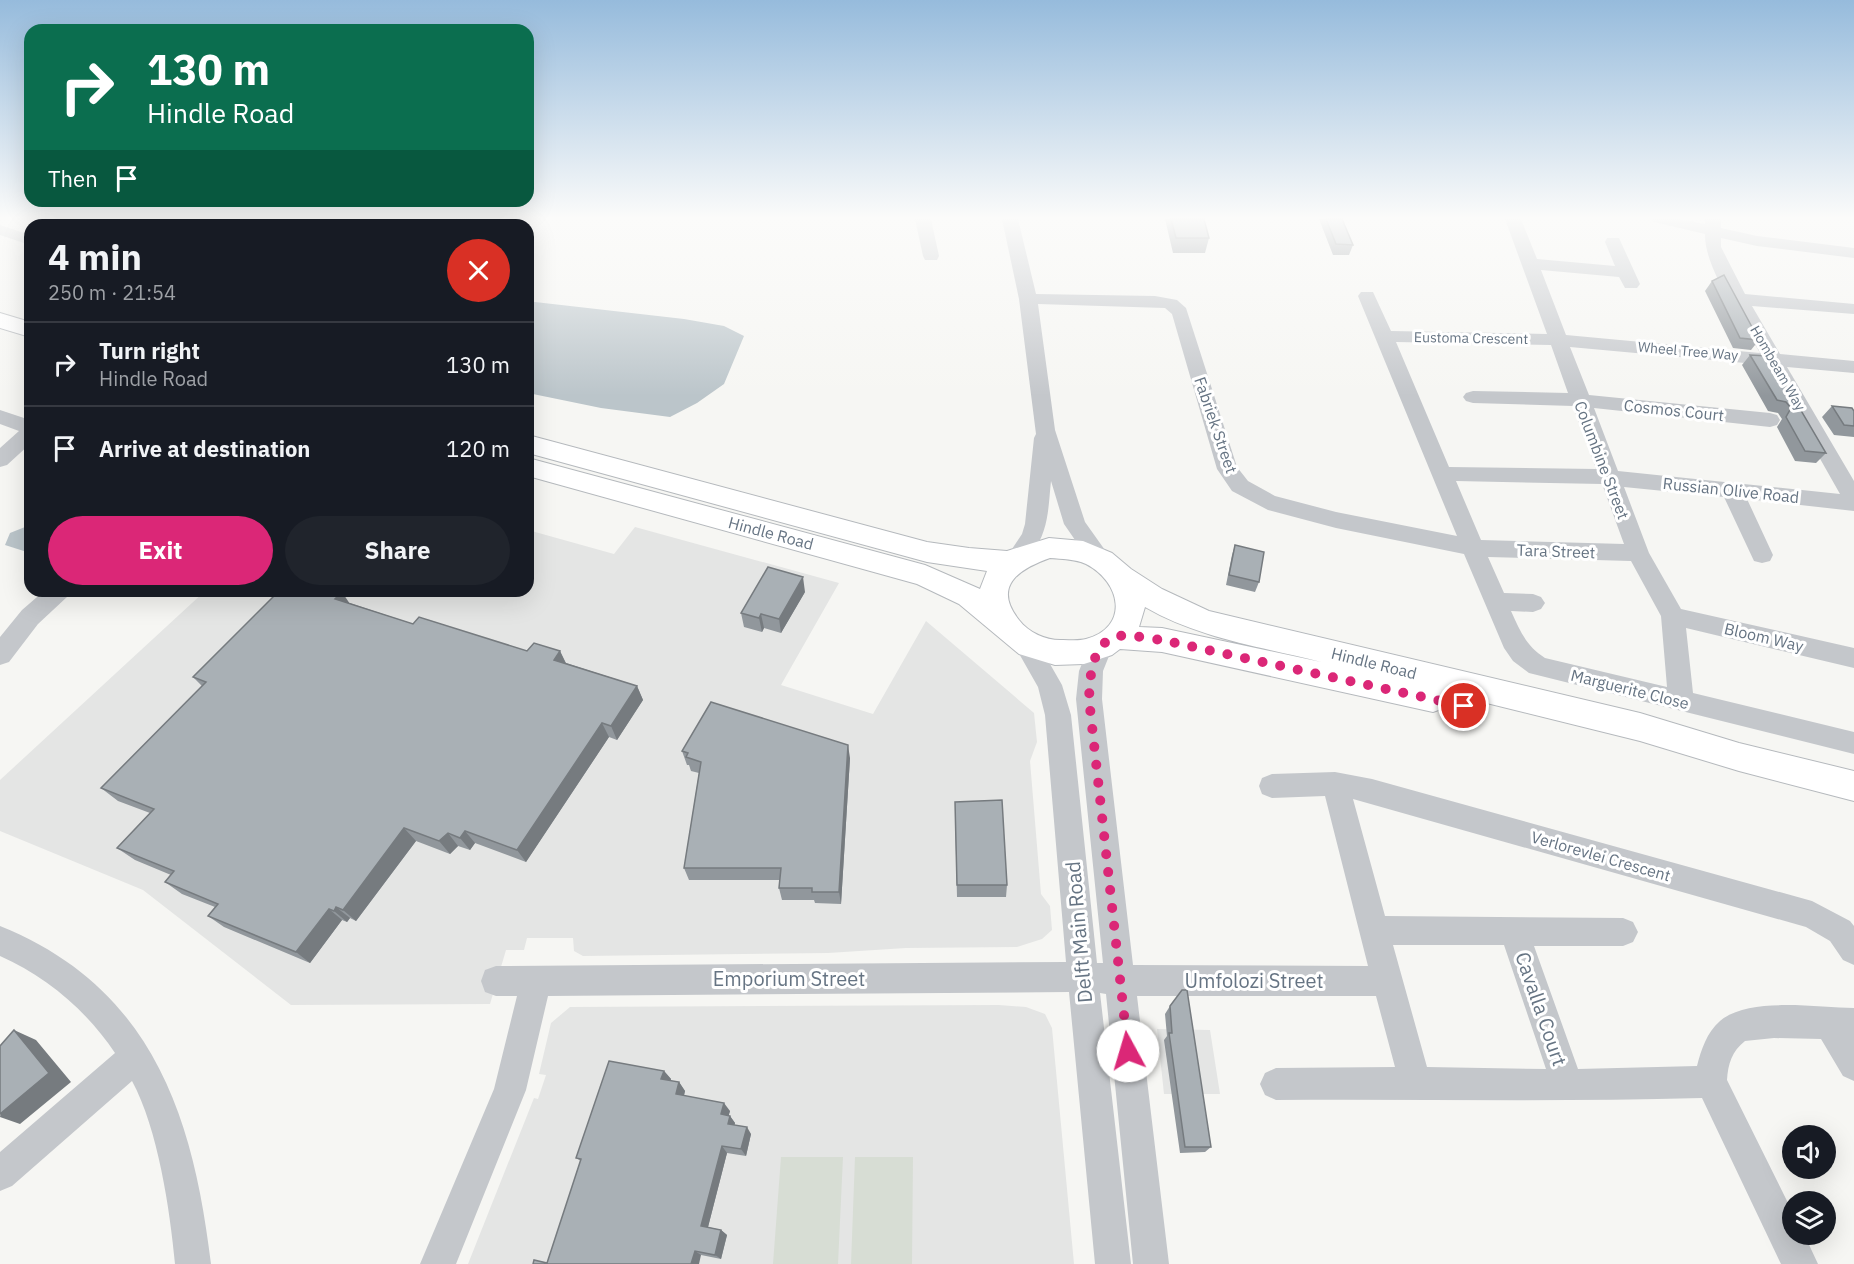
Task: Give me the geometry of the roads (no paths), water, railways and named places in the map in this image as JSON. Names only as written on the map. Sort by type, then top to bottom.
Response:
[{"type":"main road","points":[[0,299],[24,306]]},
{"type":"main road","points":[[0,320],[24,328]]},
{"type":"main road","name":"Hindle Road","points":[[534,446],[927,552],[969,559],[1014,560]]},
{"type":"main road","name":"Hindle Road","points":[[534,469],[925,576],[969,596],[1003,623]]},
{"type":"main road","points":[[1067,548],[1111,568],[1129,592],[1131,608],[1126,624],[1108,642],[1083,652],[1063,653],[1044,650],[1025,643],[997,615],[993,595],[998,577],[1014,560],[1032,551],[1067,548]]},
{"type":"main road","name":"Hindle Road","points":[[1111,568],[1150,598],[1171,609],[1206,622],[1640,728],[1739,757],[1854,786]]},
{"type":"main road","name":"Hindle Road","points":[[1108,642],[1162,640],[1487,711],[1739,757]]},
{"type":"street","points":[[1023,278],[1028,299],[1045,430],[1075,524],[1111,568]]},
{"type":"street","name":"Columbine Street","points":[[1535,278],[1638,553],[1673,616],[1682,701]]},
{"type":"street","name":"Hombeam Way","points":[[1727,278],[1854,501]]},
{"type":"street","name":"Eustoma Crescent","points":[[1367,296],[1475,548]]},
{"type":"street","name":"Fabriek Street","points":[[1028,299],[1144,301],[1171,304],[1180,312],[1227,469],[1240,486],[1268,502],[1475,548]]},
{"type":"street","points":[[1738,299],[1854,309]]},
{"type":"street","name":"Eustoma Crescent","points":[[1385,336],[1557,340]]},
{"type":"street","name":"Wheel Tree Way","points":[[1557,340],[1854,367]]},
{"type":"street","name":"Cosmos Court","points":[[1473,397],[1579,400],[1770,420]]},
{"type":"street","points":[[0,417],[24,425]]},
{"type":"street","points":[[1014,560],[1032,536],[1036,524],[1045,430]]},
{"type":"street","points":[[0,460],[24,438]]},
{"type":"street","points":[[1442,474],[1609,478]]},
{"type":"street","name":"Russian Olive Road","points":[[1609,478],[1854,501]]},
{"type":"street","points":[[1732,490],[1762,555]]},
{"type":"street","name":"Tara Street","points":[[1475,548],[1638,553]]},
{"type":"street","name":"Marguerite Close","points":[[1475,548],[1516,649],[1538,666],[1854,743]]},
{"type":"street","points":[[0,655],[30,617],[52,597]]},
{"type":"street","points":[[1496,602],[1533,603]]},
{"type":"street","name":"Bloom Way","points":[[1673,616],[1854,658]]},
{"type":"street","name":"Delft Main Road","points":[[1108,642],[1091,671],[1089,699],[1151,1264]]},
{"type":"street","name":"Delft Main Road","points":[[1025,643],[1050,686],[1058,715],[1113,1264]]},
{"type":"street","points":[[1335,784],[1415,1083]]},
{"type":"street","name":"Verlorevlei Crescent","points":[[1272,786],[1335,784],[1372,791],[1812,915],[1828,922],[1840,931],[1854,950]]},
{"type":"street","name":"Cavalla Court","points":[[1374,930],[1623,932]]},
{"type":"street","name":"Cavalla Court","points":[[1514,931],[1568,1086]]},
{"type":"street","points":[[0,940],[32,955],[71,982],[105,1016],[148,1078],[177,1165],[188,1219],[193,1264]]},
{"type":"street","name":"Emporium Street","points":[[496,981],[1083,977],[1121,980]]},
{"type":"street","name":"Umfolozi Street","points":[[1121,980],[1387,981]]},
{"type":"street","points":[[438,1264],[510,1090],[536,981]]},
{"type":"street","points":[[1800,1264],[1711,1082],[1711,1067],[1728,1035],[1736,1028],[1760,1023],[1843,1024],[1854,1065]]},
{"type":"street","points":[[0,1174],[135,1057]]},
{"type":"street","points":[[1276,1084],[1415,1083],[1568,1086],[1711,1082]]}]
